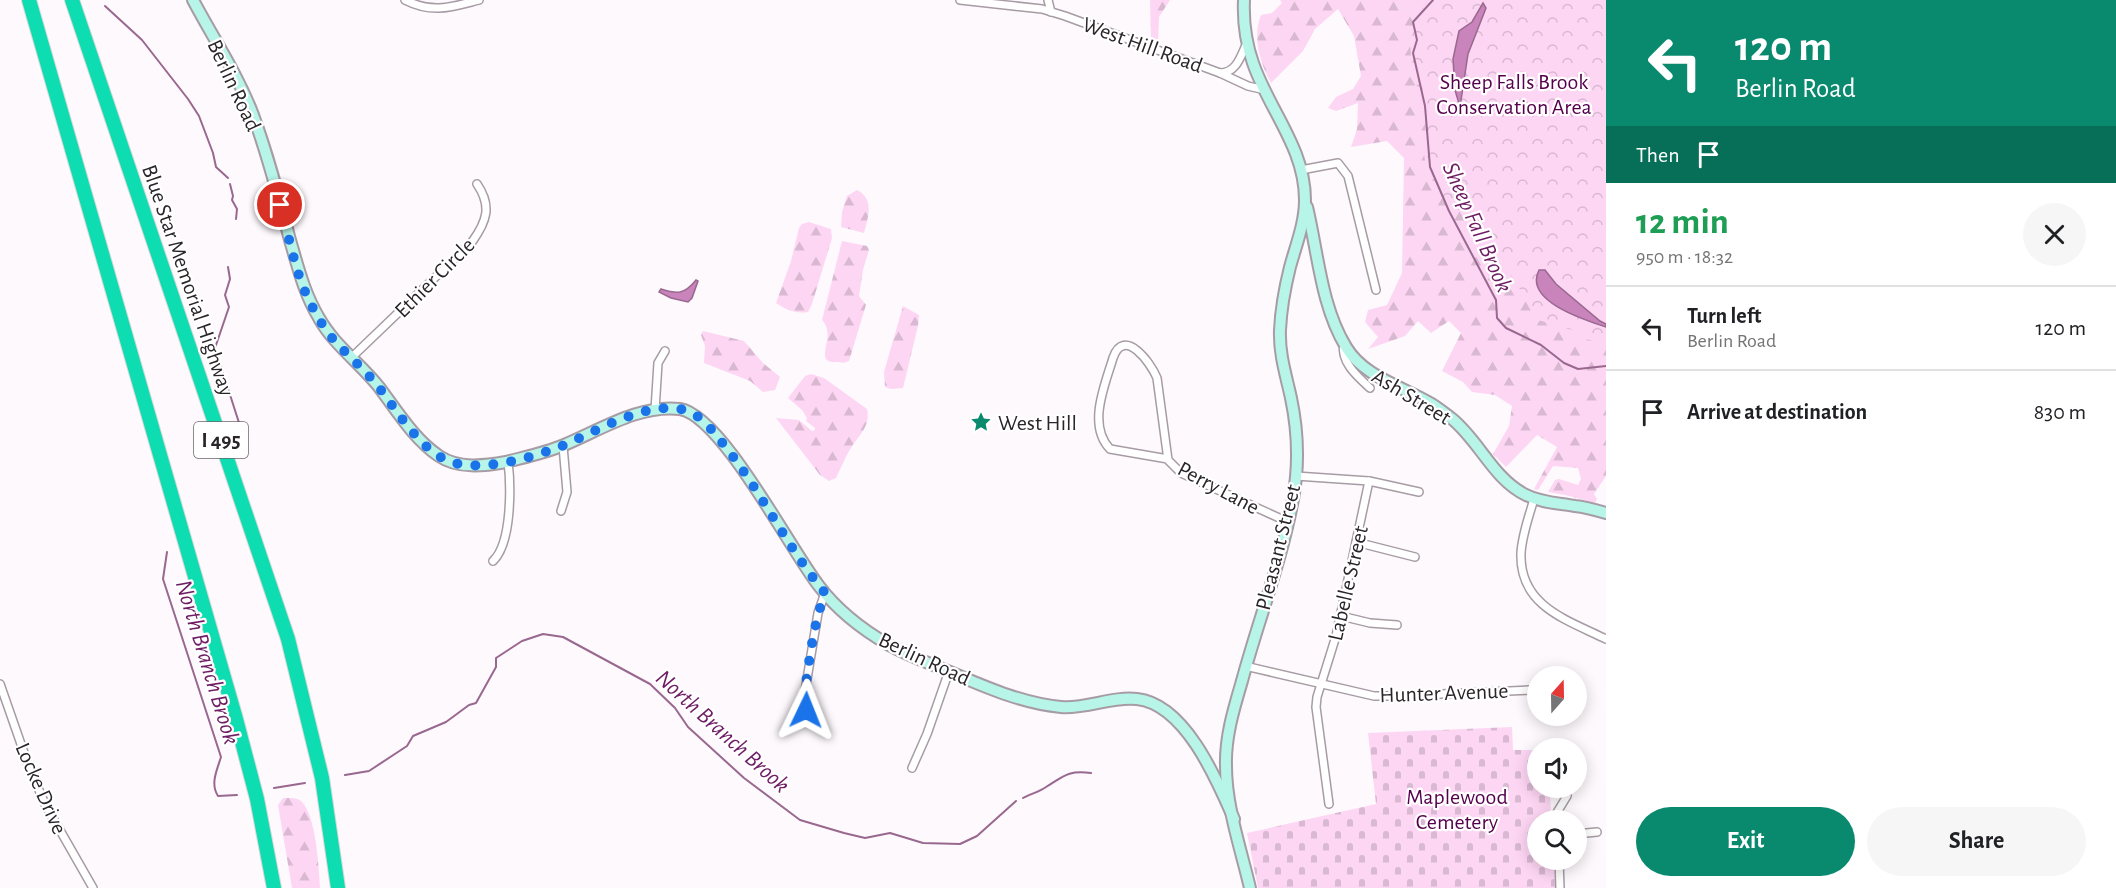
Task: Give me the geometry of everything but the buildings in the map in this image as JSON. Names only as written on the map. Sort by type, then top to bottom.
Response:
[{"type":"highway","name":"I 495","points":[[29,0],[236,719],[257,799],[274,888]]},
{"type":"highway","name":"Blue Star Memorial Highway","points":[[72,0],[288,639],[322,778],[338,888]]},
{"type":"street","name":"Berlin Road","points":[[193,0],[237,80],[254,118],[296,263],[308,296],[325,328],[376,384],[412,430],[441,458],[471,466],[508,461],[563,446],[624,419],[655,410],[670,408],[688,411],[702,420],[717,436],[743,470],[800,559],[825,593],[841,610],[868,632],[902,652],[1009,695],[1054,706],[1086,706],[1133,699],[1141,699],[1156,705],[1175,718],[1193,740],[1234,819]]},
{"type":"street","points":[[405,0],[423,8],[434,9],[479,0]]},
{"type":"street","name":"West Hill Road","points":[[960,0],[1051,12],[1221,73],[1248,86],[1265,90]]},
{"type":"street","points":[[1048,0],[1051,12]]},
{"type":"street","name":"Pleasant Street","points":[[1244,0],[1247,43],[1253,65],[1292,140],[1301,170],[1305,201],[1284,300],[1280,337],[1281,357],[1295,422],[1296,476],[1288,522],[1245,666],[1226,744],[1227,782],[1250,888]]},
{"type":"street","name":"West Hill Road","points":[[1221,73],[1234,67],[1247,43]]},
{"type":"street","points":[[1301,170],[1338,163],[1348,176],[1376,290]]},
{"type":"street","name":"Ethier Circle","points":[[351,358],[472,242],[486,212],[486,199],[477,184]]},
{"type":"street","name":"Ash Street","points":[[1305,201],[1333,317],[1344,344],[1367,369],[1430,402],[1454,420],[1499,475],[1514,488],[1534,499],[1606,513]]},
{"type":"street","points":[[1297,245],[1316,248]]},
{"type":"street","points":[[1344,344],[1343,355],[1370,388]]},
{"type":"street","name":"Perry Lane","points":[[1168,459],[1110,449],[1100,436],[1098,424],[1100,408],[1115,351],[1119,348],[1125,346],[1134,348],[1147,361],[1157,378],[1168,459],[1181,473],[1288,522]]},
{"type":"street","points":[[655,410],[658,363],[664,351]]},
{"type":"street","points":[[561,511],[567,492],[563,446]]},
{"type":"street","points":[[493,561],[501,550],[508,517],[511,488],[508,461]]},
{"type":"street","points":[[1296,476],[1369,481],[1419,492]]},
{"type":"street","name":"Labelle Street","points":[[1329,804],[1316,707],[1317,697],[1323,684],[1341,616],[1369,481]]},
{"type":"street","points":[[1534,499],[1521,554],[1528,587],[1543,607],[1606,639]]},
{"type":"street","points":[[1356,542],[1415,557]]},
{"type":"street","points":[[810,716],[803,703],[818,614],[825,593]]},
{"type":"street","points":[[1341,616],[1370,623],[1397,625]]},
{"type":"street","name":"Hunter Avenue","points":[[1245,666],[1374,696],[1527,690]]},
{"type":"street","points":[[912,768],[927,734],[949,671]]},
{"type":"street","name":"Locke Drive","points":[[0,684],[29,767],[45,804],[93,888]]},
{"type":"street","points":[[1587,833],[1597,832]]},
{"type":"street","points":[[1559,870],[1560,888]]},
{"type":"green space","points":[[1150,0],[1170,0],[1159,17],[1158,43],[1151,40]]},
{"type":"green space","points":[[1280,0],[1606,0],[1606,476],[1594,494],[1597,499],[1595,503],[1548,492],[1555,480],[1559,479],[1578,485],[1581,479],[1578,468],[1553,466],[1538,490],[1534,489],[1557,447],[1537,435],[1506,467],[1493,454],[1509,426],[1512,406],[1495,395],[1472,392],[1463,382],[1442,371],[1461,333],[1449,321],[1431,333],[1418,321],[1405,336],[1368,349],[1378,337],[1365,322],[1368,310],[1387,305],[1402,273],[1404,158],[1387,141],[1351,147],[1357,129],[1358,103],[1336,111],[1328,108],[1336,97],[1353,89],[1361,76],[1354,36],[1338,9],[1315,29],[1303,51],[1271,83],[1261,58],[1257,32],[1261,15],[1272,13],[1282,3]]},
{"type":"green space","name":"Sheep Falls Brook Conservation Area","points":[[1428,0],[1606,0],[1606,344],[1586,339],[1572,330],[1538,320],[1491,248],[1457,208],[1449,211],[1433,182],[1425,159],[1426,123],[1411,58],[1413,30],[1418,15]]},
{"type":"green space","points":[[857,190],[866,198],[869,209],[864,233],[841,227],[842,212],[847,196]]},
{"type":"green space","points":[[809,222],[831,229],[832,238],[808,312],[795,312],[776,303],[791,261],[799,228],[802,224]]},
{"type":"green space","points":[[842,241],[867,246],[869,250],[859,296],[866,305],[849,361],[844,363],[828,361],[826,358],[828,334],[822,320]]},
{"type":"green space","points":[[903,306],[919,315],[918,326],[903,388],[891,389],[885,387],[884,372]]},
{"type":"green space","points":[[703,331],[744,341],[763,363],[780,377],[775,390],[763,392],[750,381],[704,363],[705,346],[701,335]]},
{"type":"green space","points":[[811,374],[824,378],[867,409],[868,415],[864,430],[849,451],[836,478],[829,481],[820,475],[776,418],[799,420],[812,431],[815,430],[806,421],[807,418],[802,410],[788,398],[805,376]]},
{"type":"green space","name":"Maplewood Cemetery","points":[[1512,727],[1513,750],[1527,750],[1527,798],[1550,798],[1551,810],[1527,810],[1527,870],[1554,870],[1555,888],[1258,888],[1247,833],[1376,804],[1368,733]]},
{"type":"green space","points":[[283,798],[295,798],[301,801],[310,817],[316,842],[320,888],[292,888],[278,805]]},
{"type":"shaded area","points":[[1483,3],[1486,8],[1468,54],[1460,107],[1455,90],[1453,59],[1459,31],[1472,22]]},
{"type":"shaded area","points":[[1539,270],[1545,270],[1556,284],[1606,324],[1606,327],[1571,314],[1548,300],[1540,291],[1536,281]]},
{"type":"shaded area","points":[[696,280],[698,281],[692,298],[688,302],[659,292],[661,289],[672,292],[684,291]]},
{"type":"waterway","name":"Sheep Fall Brook","points":[[1433,0],[1413,22],[1417,40],[1413,53],[1425,106],[1430,167],[1449,211],[1496,300],[1497,318],[1506,328],[1541,345],[1564,363],[1578,369],[1606,366]]},
{"type":"waterway","name":"North Branch Brook","points":[[105,6],[142,40],[188,99],[199,116],[216,167],[228,178]]},
{"type":"waterway","name":"North Branch Brook","points":[[230,184],[232,200],[237,209],[236,219]]},
{"type":"waterway","name":"North Branch Brook","points":[[228,267],[230,279],[225,295],[229,307],[215,348],[241,429]]},
{"type":"waterway","name":"North Branch Brook","points":[[167,552],[163,579],[221,757],[215,777],[216,791],[218,796],[237,795]]},
{"type":"waterway","name":"North Branch Brook","points":[[345,775],[369,771],[407,746],[413,736],[446,722],[469,705],[476,703],[496,667],[496,658],[522,641],[543,634],[563,637],[650,684],[675,708],[688,727],[744,778],[800,820],[865,838],[890,833],[923,843],[960,844],[977,836],[1016,801]]},
{"type":"waterway","name":"North Branch Brook","points":[[1023,798],[1067,775],[1077,772],[1091,773]]},
{"type":"waterway","name":"North Branch Brook","points":[[274,788],[305,783]]},
{"type":"place","name":"West Hill","points":[[981,422]]},
{"type":"route","points":[[280,205],[301,281],[325,328],[339,346],[371,378],[412,430],[441,458],[471,466],[506,462],[546,452],[624,419],[661,409],[688,411],[702,420],[737,461],[800,559],[825,593],[812,643],[803,703],[806,710]]}]
